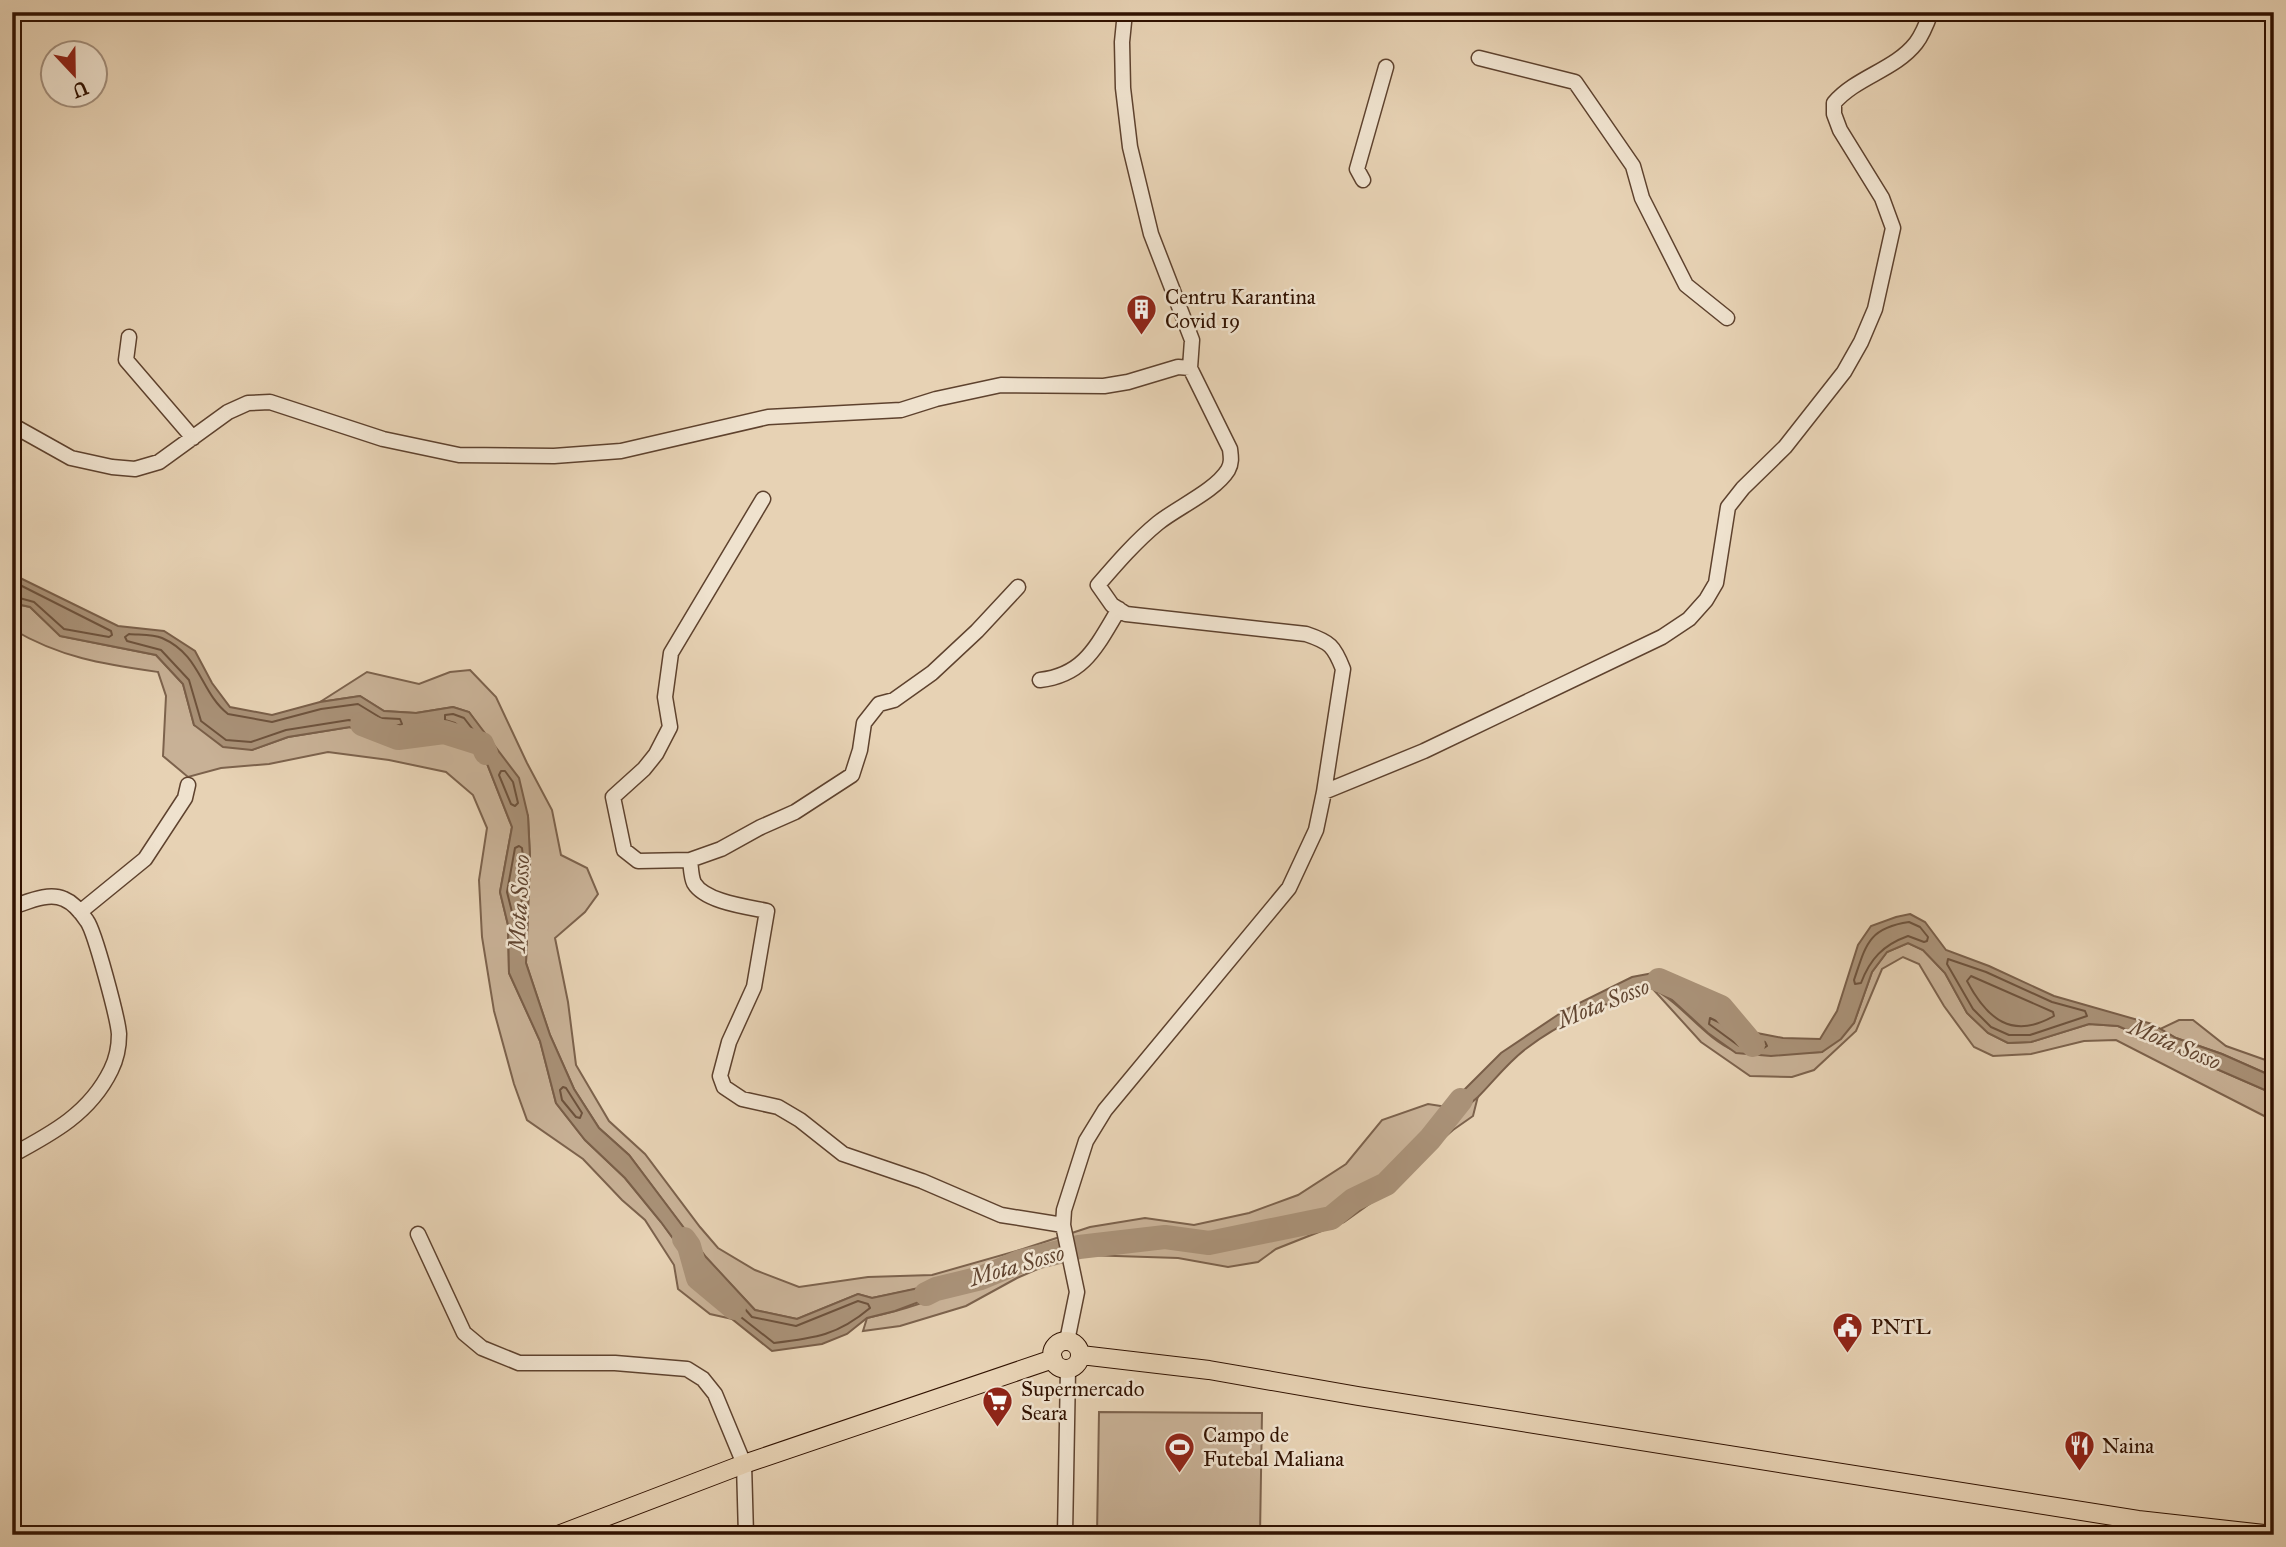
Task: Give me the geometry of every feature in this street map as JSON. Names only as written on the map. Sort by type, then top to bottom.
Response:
[{"type":"main road","points":[[558,1535],[744,1464],[1060,1364],[1074,1367],[1081,1354],[1074,1343],[1062,1342],[1054,1349],[1060,1364]]},
{"type":"main road","points":[[1081,1354],[1209,1370],[2138,1520],[2273,1535]]},
{"type":"street","points":[[1067,1341],[1077,1292],[1063,1225],[1067,1195],[1086,1141],[1105,1110],[1289,888],[1316,830],[1343,669],[1336,651],[1327,641],[1306,635],[1126,614],[1112,605],[1098,585],[1151,529],[1216,482],[1228,470],[1231,460],[1230,449],[1190,368],[1192,340],[1151,233],[1130,147],[1123,88],[1122,42],[1125,12]]},
{"type":"street","points":[[1324,792],[1424,751],[1662,637],[1689,619],[1706,600],[1716,583],[1728,507],[1743,488],[1785,447],[1844,372],[1875,309],[1893,228],[1882,198],[1840,130],[1834,114],[1834,103],[1842,93],[1902,56],[1915,44],[1931,12]]},
{"type":"street","points":[[1479,58],[1575,82],[1633,166],[1642,198],[1686,285],[1727,318]]},
{"type":"street","points":[[1363,180],[1357,169],[1386,67]]},
{"type":"street","points":[[129,337],[126,360],[193,438]]},
{"type":"street","points":[[12,425],[71,458],[135,469],[159,463],[228,412],[248,403],[270,402],[383,439],[459,455],[554,456],[621,451],[768,417],[901,410],[936,399],[1002,385],[1104,386],[1178,367],[1190,368]]},
{"type":"street","points":[[763,499],[671,653],[665,697],[670,727],[656,754],[644,769],[613,797],[624,850],[638,860],[690,860],[721,849],[795,812],[852,775],[864,723],[879,704],[894,700],[932,673],[977,631],[1018,587]]},
{"type":"street","points":[[1040,680],[1064,675],[1078,668],[1119,609]]},
{"type":"street","points":[[80,912],[145,859],[185,798],[188,785]]},
{"type":"street","points":[[690,860],[694,883],[705,893],[725,902],[767,911],[754,987],[729,1042],[720,1076],[724,1087],[742,1098],[778,1107],[800,1120],[843,1154],[922,1181],[1001,1215],[1063,1225]]},
{"type":"street","points":[[12,907],[42,897],[62,898],[75,906],[89,923],[119,1031],[118,1054],[111,1071],[86,1107],[53,1133],[12,1155]]},
{"type":"street","points":[[418,1234],[464,1333],[482,1348],[519,1363],[615,1363],[687,1369],[703,1379],[715,1394],[744,1464],[746,1535]]},
{"type":"street","points":[[1060,1364],[1065,1535]]},
{"type":"street","points":[[2125,1535],[2138,1520]]},
{"type":"shaded area","points":[[12,603],[30,607],[61,636],[156,655],[183,684],[194,725],[252,750],[288,737],[350,727],[380,738],[421,728],[451,729],[486,761],[512,827],[500,892],[508,925],[509,973],[540,1041],[556,1103],[585,1140],[625,1178],[661,1222],[732,1319],[710,1314],[678,1289],[674,1265],[645,1220],[583,1159],[527,1120],[494,1011],[482,937],[479,880],[487,828],[473,795],[446,772],[389,760],[328,752],[269,764],[221,768],[188,777],[163,756],[166,696],[158,672],[83,658],[30,639],[12,629]]},
{"type":"shaded area","points":[[470,670],[496,697],[552,810],[561,855],[587,868],[598,894],[585,912],[555,938],[568,1002],[576,1065],[609,1121],[645,1154],[718,1248],[755,1270],[799,1287],[868,1277],[932,1275],[1090,1227],[1145,1218],[1194,1225],[1249,1213],[1298,1195],[1346,1164],[1382,1120],[1428,1104],[1447,1107],[1423,1136],[1452,1118],[1478,1096],[1473,1116],[1413,1165],[1396,1185],[1344,1222],[1276,1249],[1258,1262],[1228,1267],[1178,1258],[1085,1255],[1047,1265],[966,1306],[900,1326],[863,1331],[867,1318],[930,1300],[960,1280],[872,1298],[858,1294],[797,1319],[755,1310],[706,1258],[629,1155],[599,1128],[574,1089],[550,1035],[526,963],[530,857],[528,816],[489,740],[469,712],[453,707],[416,713],[384,711],[360,696],[320,702],[367,672],[419,684],[450,672]]},
{"type":"shaded area","points":[[1908,943],[1923,950],[1945,973],[1967,1013],[1988,1033],[2008,1043],[2031,1042],[2089,1024],[2118,1026],[2274,1094],[2274,1121],[2116,1040],[2084,1041],[2031,1054],[1993,1056],[1974,1047],[1944,1006],[1919,964],[1903,957],[1882,969],[1856,1031],[1814,1070],[1792,1077],[1750,1076],[1701,1042],[1652,988],[1674,1003],[1713,1038],[1735,1051],[1763,1054],[1822,1052],[1854,1023],[1872,972],[1887,952]]},
{"type":"shaded area","points":[[2179,1020],[2193,1020],[2226,1046],[2274,1063],[2274,1077],[2160,1029]]},
{"type":"shaded area","name":"Campo de Futebal Maliana","points":[[1099,1412],[1262,1413],[1260,1535],[1097,1535]]},
{"type":"water","points":[[12,574],[118,626],[164,631],[195,651],[212,683],[230,707],[272,715],[320,702],[360,696],[384,711],[416,713],[453,707],[469,712],[519,778],[528,816],[530,857],[526,963],[550,1035],[574,1089],[599,1128],[629,1155],[706,1257],[755,1310],[797,1319],[858,1294],[872,1298],[961,1279],[951,1290],[895,1311],[867,1318],[847,1334],[822,1344],[772,1351],[732,1319],[661,1222],[625,1178],[585,1140],[556,1103],[540,1041],[509,973],[508,925],[500,892],[512,827],[486,761],[451,729],[421,728],[380,738],[350,727],[288,737],[252,750],[223,747],[194,725],[183,684],[156,655],[60,636],[30,607],[12,603]]},
{"type":"water","points":[[1910,914],[1925,922],[1946,950],[1989,966],[2054,996],[2152,1024],[2176,1038],[2222,1054],[2274,1077],[2274,1094],[2118,1026],[2089,1024],[2031,1042],[2008,1043],[1988,1033],[1967,1013],[1945,973],[1923,950],[1908,943],[1887,952],[1872,972],[1854,1023],[1841,1039],[1822,1052],[1771,1056],[1736,1053],[1708,1033],[1670,998],[1652,988],[1556,1028],[1514,1059],[1471,1103],[1421,1137],[1501,1053],[1565,1010],[1632,977],[1653,973],[1674,979],[1696,1000],[1757,1033],[1783,1038],[1820,1039],[1837,1011],[1858,945],[1871,926]]},
{"type":"waterway","name":"Mota Sosso","points":[[362,724],[398,738],[444,732],[482,744],[486,753]]},
{"type":"waterway","name":"Mota Sosso","points":[[1659,980],[1721,1007],[1753,1045]]},
{"type":"waterway","name":"Mota Sosso","points":[[926,1294],[981,1278],[1019,1262],[1079,1247],[1165,1237],[1209,1243],[1331,1218],[1353,1200],[1386,1184],[1430,1139],[1461,1100]]},
{"type":"waterway","name":"Mota Sosso","points":[[684,1239],[689,1246],[698,1278],[734,1308]]},
{"type":"place","name":"Centru Karantina Covid 19","points":[[1142,336]]},
{"type":"place","name":"PNTL","points":[[1848,1354]]},
{"type":"place","name":"Supermercado Seara","points":[[998,1428]]},
{"type":"place","name":"Naina","points":[[2079,1473]]},
{"type":"place","name":"Campo de Futebal Maliana","points":[[1180,1474]]}]
